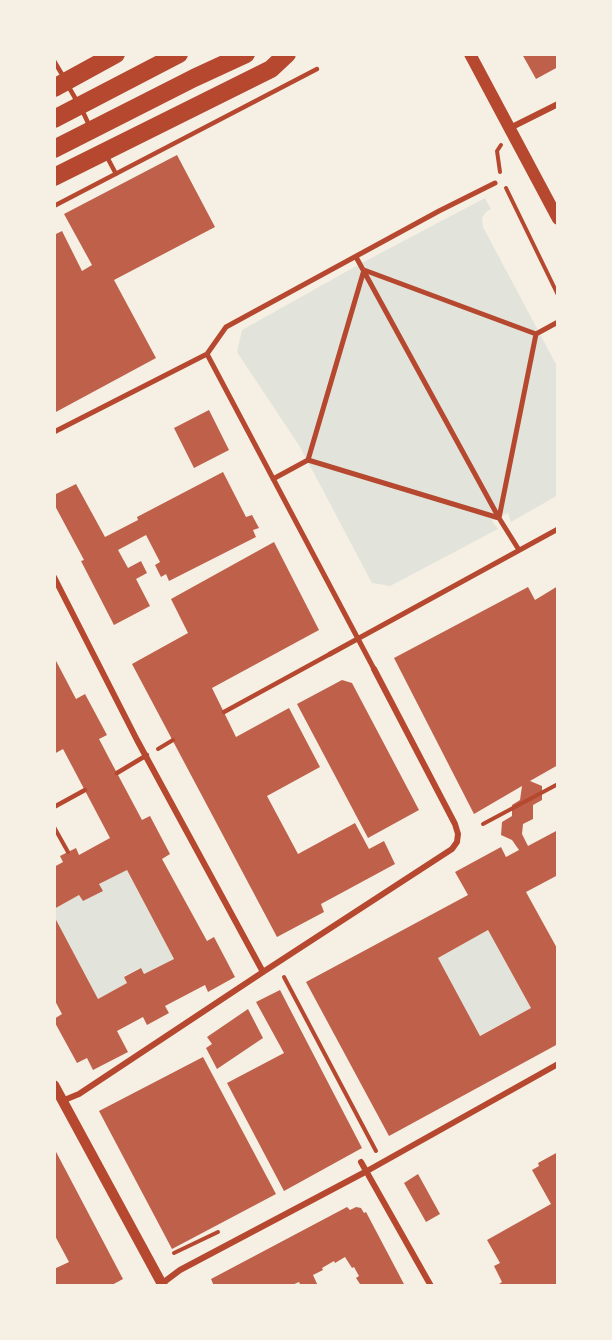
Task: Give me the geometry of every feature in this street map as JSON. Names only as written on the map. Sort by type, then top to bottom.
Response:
[{"type":"highway","points":[[54,88],[116,54]]},
{"type":"highway","points":[[54,120],[179,54]]},
{"type":"highway","points":[[54,149],[246,54]]},
{"type":"highway","points":[[54,177],[271,69],[287,54]]},
{"type":"main road","points":[[470,54],[558,219]]},
{"type":"street","points":[[509,128],[558,104]]},
{"type":"street","points":[[54,432],[207,354],[226,327],[495,183]]},
{"type":"street","points":[[356,257],[499,518],[519,550]]},
{"type":"street","points":[[364,270],[536,334],[558,322]]},
{"type":"street","points":[[273,479],[308,460],[364,270]]},
{"type":"street","points":[[499,518],[536,334]]},
{"type":"street","points":[[58,1103],[85,1090],[452,849],[457,842],[458,834],[455,824],[207,354]]},
{"type":"street","points":[[308,460],[499,518]]},
{"type":"street","points":[[330,654],[558,529]]},
{"type":"street","points":[[54,577],[137,740],[263,972]]},
{"type":"street","points":[[54,1085],[58,1103],[161,1285],[180,1270],[367,1171],[558,1064]]},
{"type":"street","points":[[361,1162],[431,1286]]},
{"type":"lane","points":[[54,61],[93,132]]},
{"type":"lane","points":[[54,206],[317,69]]},
{"type":"lane","points":[[99,142],[116,174]]},
{"type":"lane","points":[[224,712],[330,654]]},
{"type":"lane","points":[[117,773],[147,756]]},
{"type":"lane","points":[[54,807],[85,790]]},
{"type":"path","points":[[509,128],[497,151],[499,170],[508,195],[558,295]]},
{"type":"path","points":[[483,824],[558,784]]},
{"type":"path","points":[[54,827],[68,852]]},
{"type":"path","points":[[284,977],[377,1153]]},
{"type":"shaded area","points":[[485,198],[491,209],[482,218],[483,227],[558,368],[558,495],[511,522],[508,513],[492,521],[498,529],[390,586],[372,583],[300,447],[237,352],[242,330]]},
{"type":"shaded area","points":[[127,870],[174,959],[144,974],[140,968],[124,976],[127,983],[98,999],[54,916],[54,909],[79,895],[83,901],[102,891],[99,884]]},
{"type":"shaded area","points":[[488,930],[531,1008],[464,1044],[438,958]]},
{"type":"building","points":[[522,54],[558,54],[558,67],[536,79]]},
{"type":"building","points":[[177,155],[215,227],[114,280],[156,358],[54,413],[54,235],[62,231],[82,271],[92,265],[64,214]]},
{"type":"building","points":[[209,410],[229,450],[194,468],[174,428]]},
{"type":"building","points":[[223,472],[246,517],[252,515],[259,528],[253,530],[256,537],[169,581],[166,574],[161,577],[155,565],[160,562],[146,535],[118,550],[128,568],[141,561],[147,573],[136,579],[150,606],[114,625],[81,561],[84,560],[54,504],[54,495],[76,484],[105,537],[138,520],[137,517]]},
{"type":"building","points":[[274,542],[319,630],[212,688],[236,737],[289,708],[320,767],[267,796],[298,854],[355,823],[369,849],[384,841],[395,864],[321,904],[324,912],[277,937],[132,664],[188,633],[171,599]]},
{"type":"building","points":[[558,586],[558,765],[530,781],[542,786],[542,800],[533,805],[533,819],[523,824],[522,834],[528,846],[558,830],[558,875],[526,892],[558,950],[558,1044],[389,1136],[306,982],[468,895],[455,872],[501,847],[506,857],[519,850],[512,840],[501,835],[502,822],[512,816],[512,805],[520,800],[522,786],[474,814],[394,658],[528,587],[535,600]],"holes":[[[488,930],[531,1008],[480,1036],[438,958]]]},
{"type":"building","points":[[54,657],[76,699],[85,694],[107,735],[99,739],[110,760],[142,820],[150,816],[170,854],[162,859],[207,941],[214,937],[235,977],[208,992],[205,985],[165,1006],[169,1013],[147,1025],[143,1017],[117,1031],[128,1052],[93,1070],[87,1058],[77,1063],[54,1021],[62,1014],[54,999],[54,916],[98,999],[127,983],[124,977],[141,968],[144,974],[174,959],[127,870],[99,884],[103,891],[83,901],[79,895],[54,909],[54,867],[63,862],[60,856],[76,848],[79,855],[110,838],[63,749],[54,754]]},
{"type":"building","points":[[342,680],[352,683],[419,810],[368,838],[297,704]]},
{"type":"building","points":[[280,990],[362,1148],[284,1191],[227,1083],[284,1053],[256,1002]]},
{"type":"building","points":[[248,1009],[263,1038],[217,1069],[206,1048],[212,1044],[207,1037]]},
{"type":"building","points":[[203,1057],[276,1194],[172,1249],[99,1111]]},
{"type":"building","points":[[54,1148],[123,1279],[110,1286],[54,1286],[54,1269],[69,1262],[54,1234]]},
{"type":"building","points":[[558,1152],[558,1286],[501,1286],[499,1284],[502,1282],[494,1266],[500,1263],[487,1240],[551,1204],[532,1170],[539,1166],[538,1163]]},
{"type":"building","points":[[418,1174],[440,1214],[426,1222],[404,1183]]},
{"type":"building","points":[[347,1207],[350,1210],[356,1207],[361,1208],[364,1213],[366,1212],[405,1286],[356,1286],[360,1284],[356,1278],[359,1276],[345,1257],[335,1263],[334,1261],[313,1275],[318,1286],[301,1286],[299,1282],[290,1286],[214,1286],[211,1279]]}]
